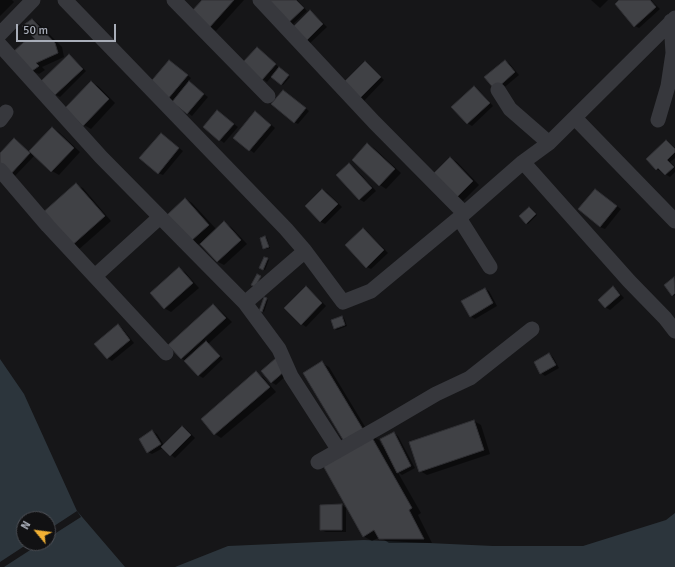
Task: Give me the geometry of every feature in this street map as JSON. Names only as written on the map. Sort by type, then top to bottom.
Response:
[{"type":"street","points":[[0,34],[32,0]]},
{"type":"street","points":[[65,0],[286,229],[305,251],[343,302],[371,291],[462,216],[523,162],[549,143],[673,19]]},
{"type":"street","points":[[174,0],[268,96]]},
{"type":"street","points":[[260,0],[462,216],[490,267]]},
{"type":"street","points":[[658,120],[668,86],[673,53],[673,19]]},
{"type":"street","points":[[0,45],[101,157],[244,303],[279,349],[291,376],[338,450]]},
{"type":"street","points":[[498,90],[510,109],[549,143]]},
{"type":"street","points":[[575,118],[675,221]]},
{"type":"street","points":[[523,162],[629,281],[665,318],[675,331]]},
{"type":"street","points":[[0,170],[48,226],[166,353]]},
{"type":"street","points":[[95,276],[160,218]]},
{"type":"street","points":[[244,303],[305,251]]},
{"type":"street","points":[[318,462],[436,394],[470,378],[532,329]]},
{"type":"shaded area","points":[[0,359],[24,394],[77,511],[125,567],[0,567]]},
{"type":"shaded area","points":[[675,513],[675,567],[175,567],[228,546],[364,540],[493,546],[583,546],[666,520]]},
{"type":"pier","points":[[77,511],[81,517],[56,533],[56,525]]},
{"type":"pier","points":[[17,551],[29,551],[4,567],[0,567],[0,562]]},
{"type":"building","points":[[202,0],[234,0],[209,28],[191,12]]},
{"type":"building","points":[[270,0],[296,0],[304,8],[285,26],[265,5]]},
{"type":"building","points":[[619,0],[650,0],[656,7],[634,27],[615,4]]},
{"type":"building","points":[[310,10],[323,24],[304,43],[290,30]]},
{"type":"building","points":[[32,19],[55,43],[58,53],[36,63],[39,66],[32,71],[13,52],[24,42],[35,39],[22,26]]},
{"type":"building","points":[[257,47],[276,64],[262,80],[243,62]]},
{"type":"building","points":[[69,54],[83,69],[55,95],[41,81]]},
{"type":"building","points":[[169,60],[188,75],[167,100],[148,85]]},
{"type":"building","points":[[505,60],[515,72],[495,90],[484,77]]},
{"type":"building","points":[[365,61],[381,77],[359,99],[343,83]]},
{"type":"building","points":[[279,67],[289,75],[281,85],[271,77]]},
{"type":"building","points":[[91,81],[109,99],[83,126],[65,108]]},
{"type":"building","points":[[189,81],[204,94],[187,114],[172,102]]},
{"type":"building","points":[[474,86],[490,103],[467,124],[451,107]]},
{"type":"building","points":[[283,90],[306,108],[294,123],[271,104]]},
{"type":"building","points":[[217,110],[234,124],[219,141],[203,127]]},
{"type":"building","points":[[255,111],[271,125],[249,151],[233,138]]},
{"type":"building","points":[[52,127],[74,148],[51,172],[29,151]]},
{"type":"building","points":[[161,133],[179,148],[158,174],[139,158]]},
{"type":"building","points":[[14,138],[30,153],[9,176],[0,167],[0,153]]},
{"type":"building","points":[[666,140],[675,149],[675,152],[667,160],[674,167],[665,175],[658,168],[656,170],[646,159]]},
{"type":"building","points":[[367,143],[395,169],[379,186],[352,160]]},
{"type":"building","points":[[450,157],[473,181],[456,198],[432,175]]},
{"type":"building","points":[[349,163],[372,188],[359,200],[336,175]]},
{"type":"building","points":[[76,183],[105,216],[69,248],[40,215]]},
{"type":"building","points":[[322,189],[338,204],[320,222],[305,206]]},
{"type":"building","points":[[595,189],[617,206],[600,227],[578,209]]},
{"type":"building","points":[[185,198],[209,225],[191,241],[167,215]]},
{"type":"building","points":[[529,207],[536,214],[526,224],[519,216]]},
{"type":"building","points":[[224,221],[241,240],[217,262],[200,244]]},
{"type":"building","points":[[363,228],[384,250],[366,268],[345,245]]},
{"type":"building","points":[[265,236],[269,247],[263,249],[260,238]]},
{"type":"building","points":[[264,257],[268,258],[263,270],[259,268]]},
{"type":"building","points":[[179,267],[193,283],[164,309],[150,293]]},
{"type":"building","points":[[257,274],[261,276],[255,287],[251,285]]},
{"type":"building","points":[[674,277],[675,293],[672,296],[664,285]]},
{"type":"building","points":[[306,286],[322,303],[301,325],[284,308]]},
{"type":"building","points":[[613,286],[620,295],[605,308],[598,300]]},
{"type":"building","points":[[485,288],[493,303],[470,317],[461,301]]},
{"type":"building","points":[[264,297],[267,298],[262,312],[259,311]]},
{"type":"building","points":[[213,304],[226,318],[181,359],[168,345]]},
{"type":"building","points":[[342,316],[345,325],[334,329],[331,320]]},
{"type":"building","points":[[118,324],[130,340],[107,359],[94,344]]},
{"type":"building","points":[[206,341],[220,356],[198,376],[184,361]]},
{"type":"building","points":[[549,353],[556,365],[540,374],[534,362]]},
{"type":"building","points":[[276,358],[286,370],[271,383],[261,371]]},
{"type":"building","points":[[322,361],[364,431],[345,443],[303,373]]},
{"type":"building","points":[[256,371],[270,387],[214,435],[201,419]]},
{"type":"building","points":[[474,420],[484,450],[419,472],[409,442]]},
{"type":"building","points":[[182,426],[191,435],[170,456],[161,447]]},
{"type":"building","points":[[152,430],[161,444],[147,453],[139,439]]},
{"type":"building","points":[[394,432],[411,466],[397,473],[380,439]]},
{"type":"building","points":[[370,434],[412,508],[409,510],[424,539],[379,539],[374,530],[363,537],[321,462]]},
{"type":"building","points":[[342,504],[342,530],[320,530],[320,505]]}]
